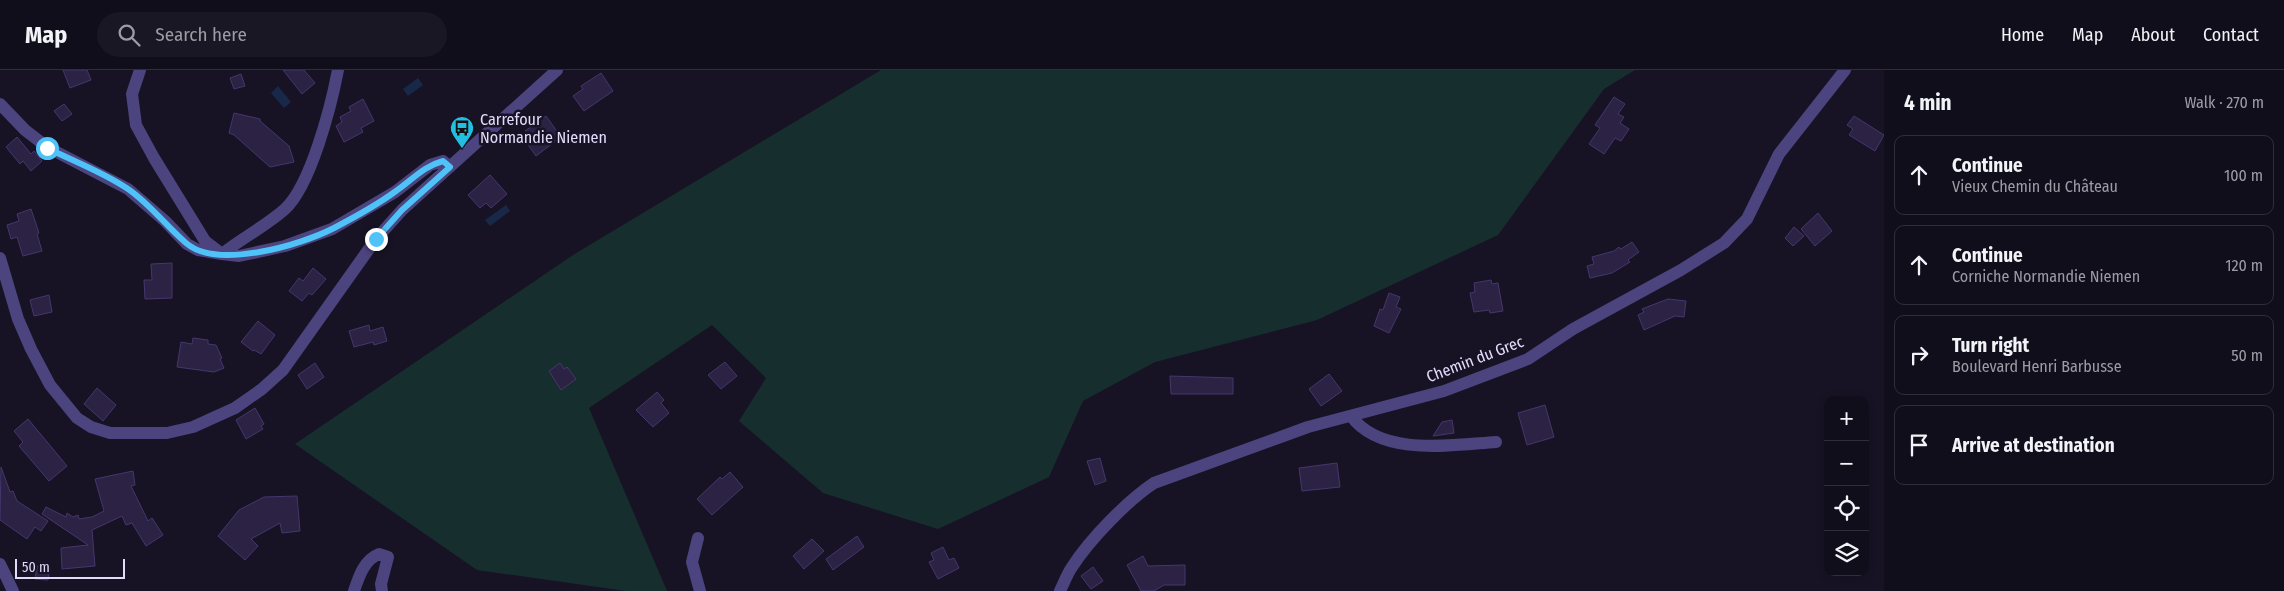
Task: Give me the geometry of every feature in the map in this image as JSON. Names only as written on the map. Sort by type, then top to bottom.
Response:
[{"type":"street","points":[[140,70],[132,94],[136,125],[205,241],[222,254]]},
{"type":"street","points":[[222,254],[284,209],[298,195],[308,176],[338,70]]},
{"type":"street","points":[[0,258],[18,319],[31,349],[50,385],[77,418],[92,427],[110,433],[167,433],[193,427],[236,408],[262,389],[283,370],[376,239],[402,210],[557,70]]},
{"type":"street","name":"Chemin du Grec","points":[[1060,591],[1072,566],[1089,545],[1137,494],[1154,483],[1308,427],[1444,390],[1528,359],[1573,329],[1724,244],[1747,219],[1779,154],[1845,70]]},
{"type":"street","points":[[0,104],[25,130],[47,148],[128,189],[165,221],[187,244],[206,252],[239,256],[285,246],[332,229],[395,192],[430,165],[443,161],[450,167]]},
{"type":"street","points":[[1351,416],[1359,426],[1372,434],[1392,441],[1431,446],[1496,442]]},
{"type":"street","points":[[698,538],[692,562],[700,591]]},
{"type":"street","points":[[354,591],[360,572],[372,556],[379,554],[388,557],[381,584],[382,591]]},
{"type":"street","points":[[0,564],[13,591]]},
{"type":"green space","points":[[881,70],[1635,70],[1604,89],[1498,235],[1317,320],[1155,362],[1083,401],[1049,477],[938,529],[823,493],[739,421],[766,378],[712,325],[589,408],[667,591],[626,591],[477,570],[295,444],[573,255]]},
{"type":"water","points":[[418,78],[423,85],[408,96],[403,89]]},
{"type":"water","points":[[278,86],[291,102],[284,108],[271,93]]},
{"type":"water","points":[[506,205],[510,211],[490,226],[485,220]]},
{"type":"building","points":[[63,70],[87,70],[91,80],[70,88]]},
{"type":"building","points":[[283,70],[304,70],[315,83],[302,94]]},
{"type":"building","points":[[601,73],[613,91],[584,111],[573,96],[583,89],[581,86]]},
{"type":"building","points":[[241,74],[245,86],[234,89],[230,78]]},
{"type":"building","points":[[1614,97],[1625,104],[1618,114],[1624,117],[1620,123],[1629,129],[1621,141],[1615,138],[1604,154],[1589,144],[1600,128],[1595,125]]},
{"type":"building","points":[[363,99],[374,121],[361,128],[363,132],[344,142],[336,126],[342,122],[340,117],[351,111],[349,107]]},
{"type":"building","points":[[64,104],[72,114],[62,121],[54,111]]},
{"type":"building","points":[[234,113],[260,119],[289,146],[294,162],[270,167],[234,135],[229,133]]},
{"type":"building","points":[[546,116],[561,137],[536,156],[526,142],[530,138],[525,131]]},
{"type":"building","points":[[1854,116],[1884,135],[1875,151],[1849,135],[1853,129],[1847,125]]},
{"type":"building","points":[[17,137],[31,154],[34,151],[42,161],[31,171],[23,161],[20,164],[6,147]]},
{"type":"building","points":[[490,175],[507,194],[491,208],[486,203],[480,208],[468,195]]},
{"type":"building","points":[[31,209],[39,233],[37,234],[42,251],[23,256],[17,237],[11,239],[7,225],[19,221],[17,214]]},
{"type":"building","points":[[1818,213],[1832,231],[1815,246],[1801,229]]},
{"type":"building","points":[[1794,227],[1804,236],[1793,246],[1785,238]]},
{"type":"building","points":[[1632,242],[1639,252],[1628,260],[1630,262],[1612,273],[1590,278],[1587,266],[1594,264],[1592,257],[1614,251],[1619,247],[1621,249]]},
{"type":"building","points":[[172,263],[172,298],[145,299],[144,280],[152,280],[151,264]]},
{"type":"building","points":[[313,268],[326,279],[312,295],[309,293],[302,301],[289,291],[299,278],[303,281]]},
{"type":"building","points":[[1491,280],[1492,284],[1498,283],[1503,311],[1490,313],[1489,310],[1474,312],[1470,293],[1475,292],[1474,283]]},
{"type":"building","points":[[1389,293],[1400,297],[1396,307],[1401,309],[1389,333],[1374,326],[1380,309],[1383,310]]},
{"type":"building","points":[[49,295],[52,312],[34,316],[30,300]]},
{"type":"building","points":[[1668,299],[1686,301],[1684,317],[1675,316],[1644,330],[1638,315],[1644,312],[1642,309]]},
{"type":"building","points":[[258,321],[275,335],[261,354],[253,351],[241,342]]},
{"type":"building","points":[[369,325],[370,331],[383,327],[387,341],[374,345],[373,342],[354,347],[349,331]]},
{"type":"building","points":[[193,338],[208,340],[208,344],[216,345],[224,368],[214,372],[177,367],[181,342],[192,344]]},
{"type":"building","points":[[725,362],[737,376],[721,389],[708,375]]},
{"type":"building","points":[[315,363],[324,377],[307,389],[298,375]]},
{"type":"building","points":[[560,363],[564,369],[567,367],[576,379],[561,390],[549,371]]},
{"type":"building","points":[[1329,374],[1342,391],[1321,406],[1309,389]]},
{"type":"building","points":[[1170,376],[1233,378],[1233,394],[1171,394]]},
{"type":"building","points":[[97,388],[116,405],[103,421],[84,404]]},
{"type":"building","points":[[657,392],[664,400],[661,403],[669,413],[653,427],[636,410]]},
{"type":"building","points":[[1545,405],[1554,437],[1527,445],[1518,413]]},
{"type":"building","points":[[255,408],[264,424],[261,426],[263,429],[246,439],[236,420]]},
{"type":"building","points":[[28,419],[67,466],[49,481],[19,446],[23,442],[14,431]]},
{"type":"building","points":[[1452,420],[1454,433],[1433,436],[1442,422]]},
{"type":"building","points":[[1100,458],[1106,481],[1095,485],[1087,461]]},
{"type":"building","points":[[1337,463],[1340,487],[1302,491],[1299,468]]},
{"type":"building","points":[[1,467],[10,492],[13,491],[17,501],[48,521],[41,531],[35,527],[27,539],[0,520]]},
{"type":"building","points":[[133,471],[135,485],[131,486],[148,521],[152,518],[163,535],[146,546],[132,523],[126,525],[122,516],[92,530],[95,566],[62,569],[61,548],[88,545],[42,514],[46,507],[66,517],[67,513],[73,517],[78,515],[79,519],[92,517],[104,511],[95,479]]},
{"type":"building","points":[[730,472],[743,487],[712,515],[697,499],[720,477],[722,479]]},
{"type":"building","points":[[297,496],[300,531],[282,533],[280,523],[251,539],[258,546],[245,560],[218,536],[239,510],[264,497]]},
{"type":"building","points":[[857,536],[864,547],[833,570],[826,559]]},
{"type":"building","points":[[812,539],[824,551],[804,569],[793,556]]},
{"type":"building","points":[[943,547],[949,560],[954,558],[959,568],[938,579],[929,562],[934,560],[931,553]]},
{"type":"building","points":[[1143,556],[1148,566],[1185,565],[1185,585],[1164,585],[1154,591],[1141,591],[1127,565]]},
{"type":"building","points":[[37,566],[50,568],[48,580],[35,579]]},
{"type":"building","points":[[1093,567],[1103,581],[1091,589],[1081,576]]},
{"type":"place","name":"Carrefour Normandie Niemen","points":[[462,149]]},
{"type":"route","points":[[47,148],[128,189],[165,221],[187,244],[206,252],[239,256],[285,246],[332,229],[395,192],[430,165],[443,161],[450,167],[402,210],[376,239]]}]
